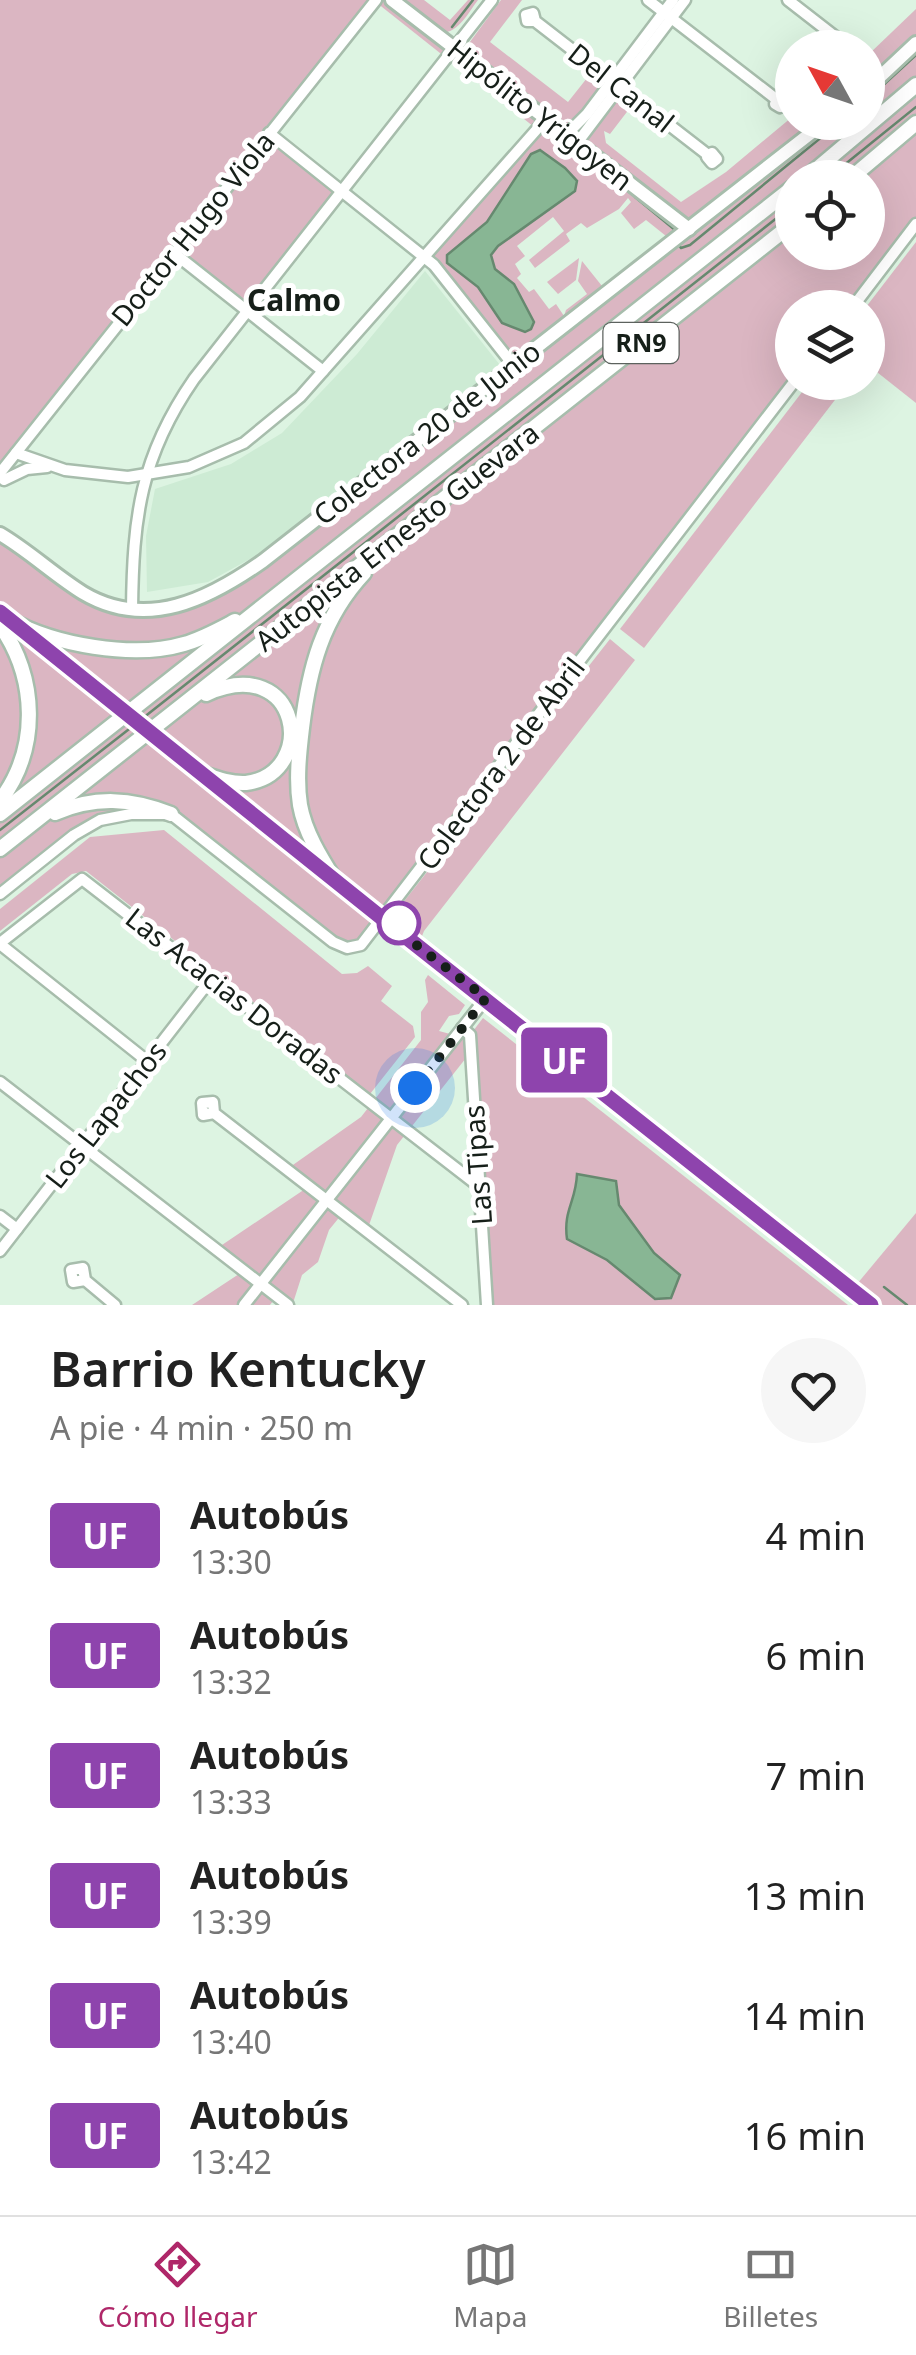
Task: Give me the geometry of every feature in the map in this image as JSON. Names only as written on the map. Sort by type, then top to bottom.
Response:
[{"type":"highway","points":[[827,160],[916,85]]},
{"type":"highway","points":[[872,160],[916,123]]},
{"type":"highway","name":"Autopista Ernesto Guevara","points":[[0,814],[775,201]]},
{"type":"highway","name":"Autopista Ernesto Guevara","points":[[0,849],[775,238]]},
{"type":"highway","points":[[336,882],[308,832],[300,806],[300,743],[309,680],[328,622],[387,546]]},
{"type":"highway","points":[[2,617],[46,637],[154,650],[213,633],[282,592]]},
{"type":"highway","points":[[0,801],[21,764],[30,707],[24,674],[2,617]]},
{"type":"highway","points":[[187,703],[231,685],[258,686],[282,702],[291,729],[285,758],[269,775],[235,783],[200,773]]},
{"type":"highway","points":[[221,790],[255,790],[276,780],[290,765],[300,743]]},
{"type":"highway","points":[[28,828],[87,802],[140,803],[171,814]]},
{"type":"main road","name":"Hipólito Yrigoyen","points":[[392,0],[689,230]]},
{"type":"main road","points":[[885,72],[916,43]]},
{"type":"main road","name":"Colectora 20 de Junio","points":[[0,534],[96,600],[132,610],[186,604],[238,578],[802,140]]},
{"type":"main road","points":[[2,617],[383,919]]},
{"type":"street","name":"Doctor Hugo Viola","points":[[1,479],[14,456],[376,0]]},
{"type":"street","points":[[132,610],[133,536],[146,475],[161,434],[183,395],[492,0]]},
{"type":"street","points":[[648,0],[775,98]]},
{"type":"street","points":[[667,15],[673,0]]},
{"type":"street","points":[[572,139],[667,15],[685,0]]},
{"type":"street","points":[[788,0],[825,30]]},
{"type":"street","name":"Del Canal","points":[[534,21],[708,156]]},
{"type":"street","points":[[14,456],[43,467],[104,476],[146,475],[189,467],[244,442],[285,412],[546,119]]},
{"type":"street","points":[[270,134],[424,256],[514,366]]},
{"type":"street","points":[[866,290],[916,224]]},
{"type":"street","points":[[174,253],[323,371]]},
{"type":"street","name":"Colectora 2 de Abril","points":[[171,814],[340,946],[361,945],[780,400]]},
{"type":"street","points":[[1,479],[43,467]]},
{"type":"street","points":[[0,894],[74,835],[100,820],[132,814],[171,814]]},
{"type":"street","name":"Las Acacias Doradas","points":[[0,944],[82,879],[480,1187]]},
{"type":"street","points":[[383,919],[870,1305]]},
{"type":"street","points":[[0,944],[147,1062]]},
{"type":"street","name":"Los Lapachos","points":[[0,1250],[212,979]]},
{"type":"street","points":[[244,1305],[486,998]]},
{"type":"street","name":"Las Tipas","points":[[462,1028],[470,1035],[487,1305]]},
{"type":"street","points":[[0,1082],[288,1305]]},
{"type":"street","points":[[214,1113],[462,1305]]},
{"type":"street","points":[[0,1216],[17,1229]]},
{"type":"street","points":[[85,1280],[115,1305]]},
{"type":"shaded area","points":[[0,0],[371,0],[0,466]]},
{"type":"shaded area","points":[[397,0],[424,0],[450,20],[468,0],[478,0],[458,26],[442,33]]},
{"type":"shaded area","points":[[501,0],[522,0],[490,42],[568,102],[591,73],[606,86],[566,128],[464,50]]},
{"type":"shaded area","points":[[387,1],[446,47],[445,57],[377,3]]},
{"type":"shaded area","points":[[916,9],[916,38],[885,66],[885,39]]},
{"type":"shaded area","points":[[916,43],[916,224],[885,264],[885,160],[777,160],[803,140],[885,140],[885,72]]},
{"type":"shaded area","points":[[461,59],[535,116],[534,127],[452,61]]},
{"type":"shaded area","points":[[617,94],[633,104],[610,134],[604,131],[606,143],[681,202],[726,172],[775,131],[775,140],[797,140],[687,223],[586,146],[598,116],[608,113]]},
{"type":"shaded area","points":[[545,127],[552,128],[675,224],[676,234],[631,270],[628,266],[666,236],[646,220],[634,229],[621,213],[631,202],[628,198],[619,209],[587,228],[581,223],[566,234],[570,241],[535,268],[529,260],[564,231],[553,217],[517,246],[525,256],[515,264],[521,274],[517,278],[529,292],[534,289],[549,309],[556,304],[564,316],[587,294],[578,281],[582,261],[602,286],[623,271],[625,274],[514,360],[433,258],[434,252]]},
{"type":"shaded area","points":[[271,141],[336,193],[244,304],[181,251],[266,142]]},
{"type":"shaded area","points":[[540,150],[577,181],[575,191],[491,255],[495,269],[514,284],[534,322],[525,332],[502,323],[478,287],[447,263],[447,255],[487,222],[531,154]]},
{"type":"shaded area","points":[[775,161],[775,270],[881,270],[865,290],[775,290],[775,400],[778,400],[367,940],[347,948],[171,814],[100,820],[0,894],[0,534],[65,581],[132,610],[217,591]]},
{"type":"shaded area","points":[[916,242],[916,403],[885,378],[885,290],[879,290]]},
{"type":"shaded area","points":[[579,258],[576,280],[558,294],[547,282]]},
{"type":"shaded area","points":[[425,271],[500,365],[259,554],[208,582],[147,592],[146,536],[155,489],[231,464],[282,433],[357,354]]},
{"type":"shaded area","points":[[796,400],[835,400],[644,648],[620,629]]},
{"type":"shaded area","points":[[610,639],[635,660],[420,941],[403,925],[408,923],[398,909]]},
{"type":"shaded area","points":[[164,830],[342,974],[357,973],[368,966],[392,986],[381,1001],[413,1026],[415,1037],[370,1094],[86,871],[72,874],[0,931],[0,909],[90,837]]},
{"type":"shaded area","points":[[428,975],[465,1005],[459,1014],[449,1016],[439,1031],[465,1038],[466,1058],[397,1145],[368,1228],[346,1209],[329,1230],[318,1262],[302,1275],[293,1303],[280,1292],[270,1305],[192,1305],[239,1274],[246,1265],[219,1247],[305,1189],[311,1181],[290,1167],[361,1117],[421,1040]]},
{"type":"shaded area","points":[[483,1018],[848,1305],[487,1305],[470,1035]]},
{"type":"shaded area","points":[[577,1174],[616,1181],[619,1205],[654,1253],[680,1275],[671,1298],[655,1299],[607,1260],[567,1239]]},
{"type":"shaded area","points":[[916,1213],[916,1305],[883,1305],[857,1284]]},
{"type":"waterway","points":[[452,27],[473,0]]},
{"type":"waterway","points":[[387,4],[443,47]]},
{"type":"waterway","points":[[885,83],[916,55]]},
{"type":"waterway","points":[[459,60],[534,118]]},
{"type":"waterway","points":[[850,160],[916,107]]},
{"type":"waterway","points":[[549,129],[632,194]]},
{"type":"waterway","points":[[679,245],[690,245],[818,140]]},
{"type":"waterway","points":[[635,197],[675,230]]},
{"type":"waterway","points":[[143,718],[775,219]]},
{"type":"waterway","points":[[0,830],[133,726]]},
{"type":"waterway","points":[[424,943],[576,1065]]},
{"type":"waterway","points":[[583,1071],[853,1284]]},
{"type":"waterway","points":[[884,1287],[907,1305]]},
{"type":"waterway","points":[[869,1296],[880,1305]]},
{"type":"bus line","name":"UF","points":[[0,612],[383,919],[396,918],[401,933],[871,1305]]},
{"type":"district","name":"Calmo","points":[[294,301]]},
{"type":"route","points":[[399,923],[394,928],[486,998],[415,1088]]}]
